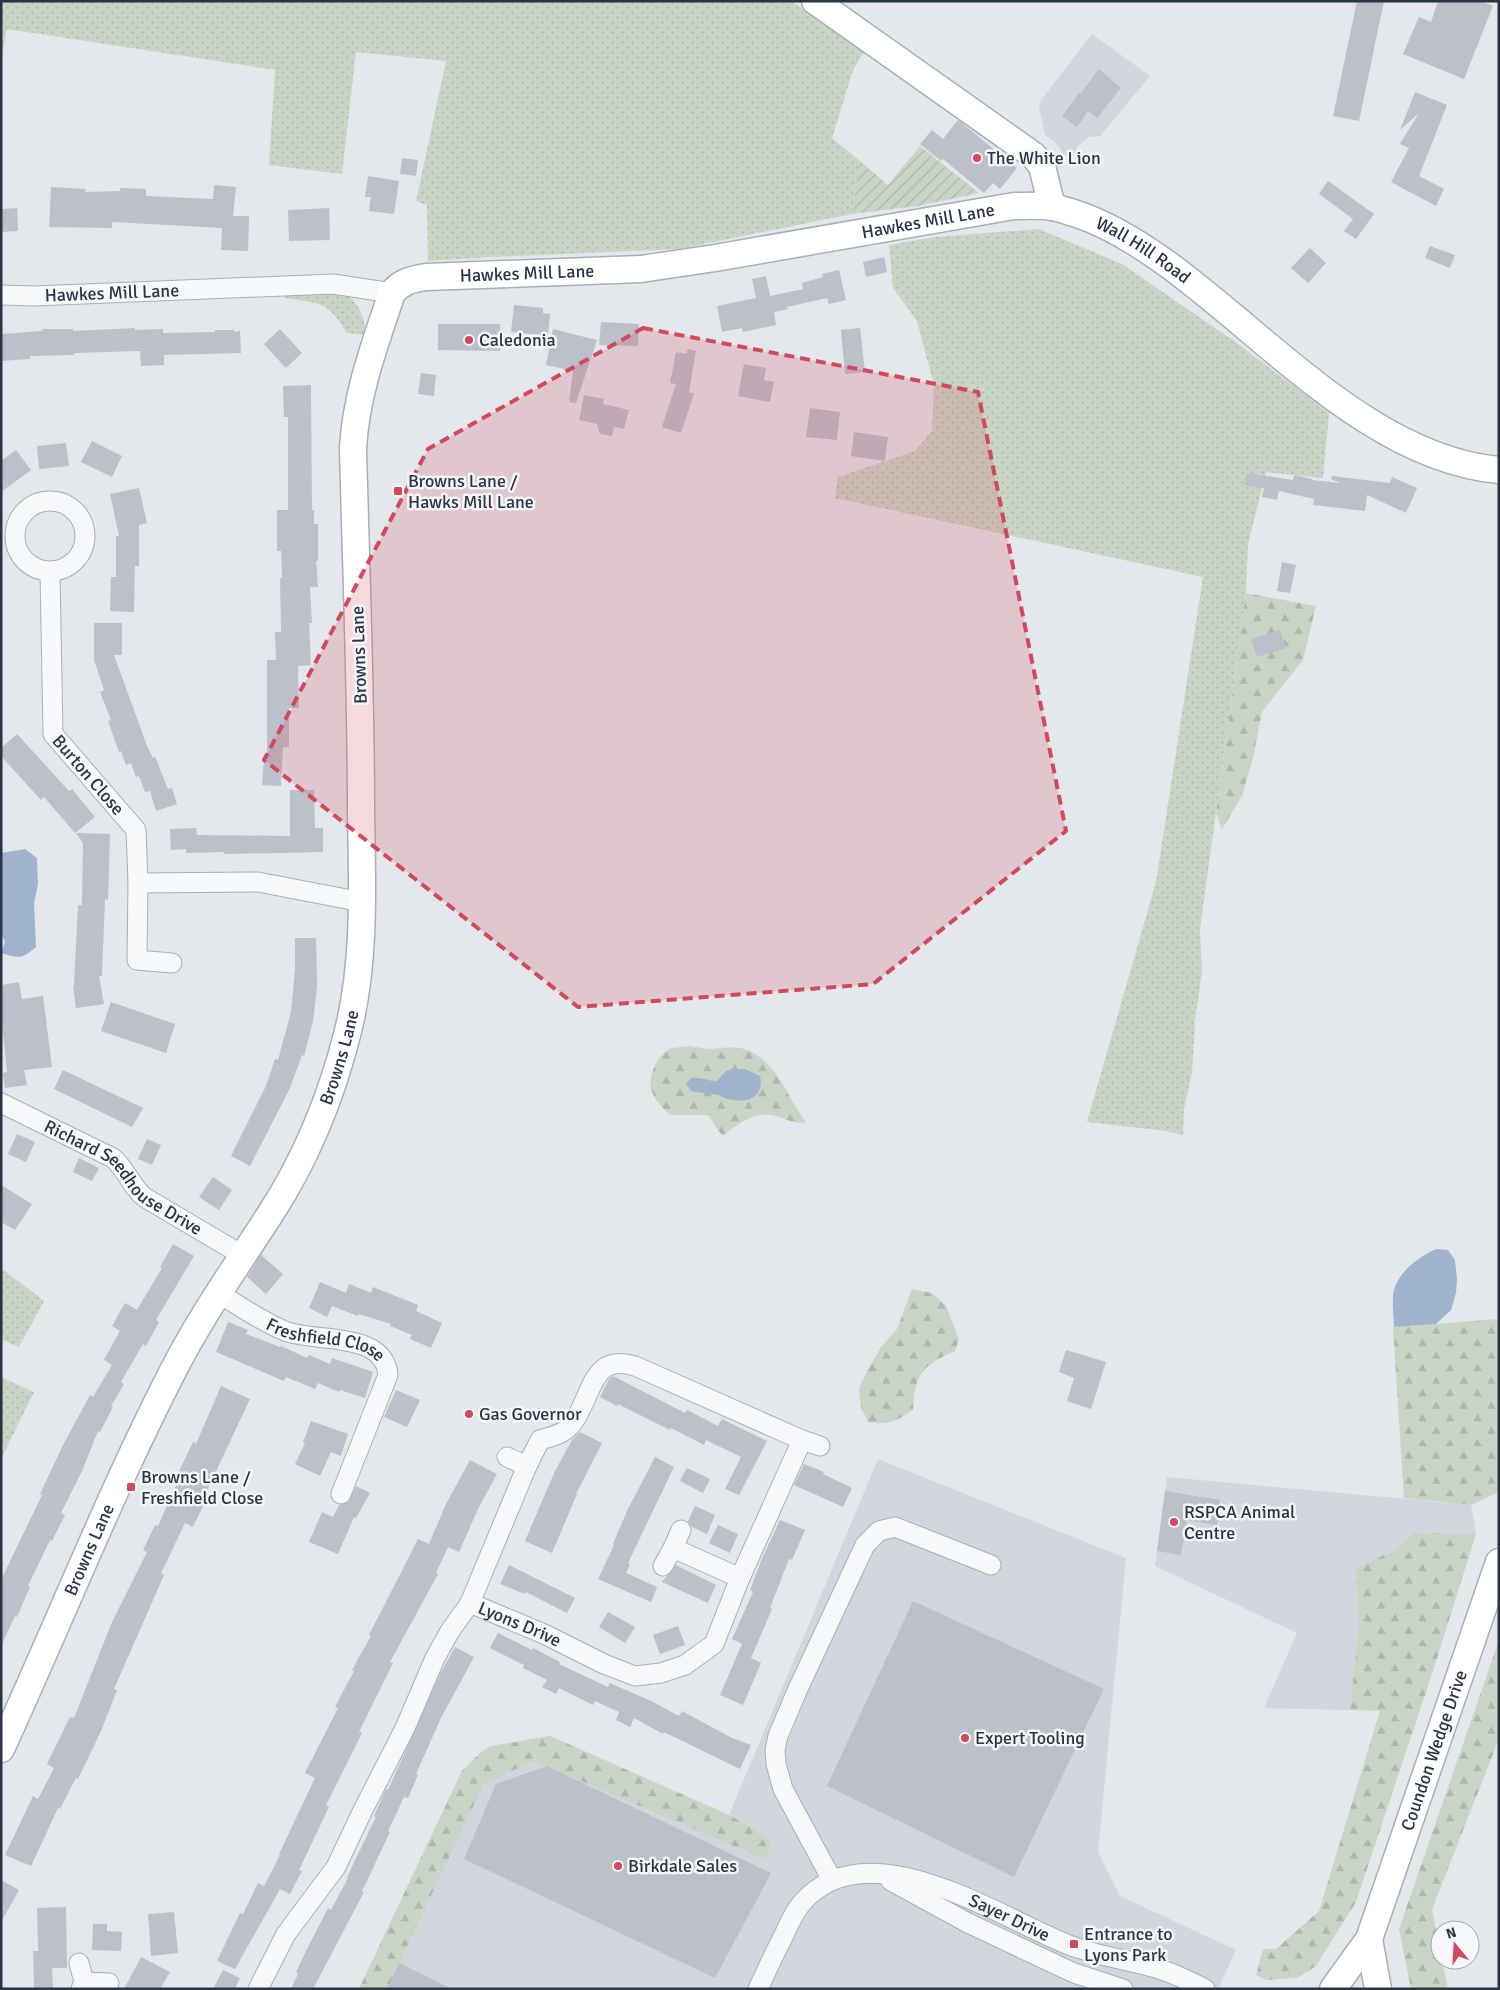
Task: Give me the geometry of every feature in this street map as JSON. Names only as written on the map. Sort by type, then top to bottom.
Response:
[{"type":"street","points":[[815,1],[1033,155],[1042,166],[1052,207]]},
{"type":"street","name":"Hawkes Mill Lane","points":[[1,295],[34,296],[333,284],[392,293],[404,283],[420,278],[642,269],[716,258],[1014,206],[1052,207]]},
{"type":"street","name":"Wall Hill Road","points":[[1052,207],[1095,220],[1136,241],[1222,305],[1284,358],[1352,412],[1391,436],[1440,457],[1486,469],[1499,470]]},
{"type":"street","name":"Browns Lane","points":[[1,1749],[130,1460],[174,1369],[242,1254],[270,1214],[315,1129],[348,1031],[358,979],[362,902],[361,703],[353,448],[359,396],[392,293]]},
{"type":"street","name":"Burton Close","points":[[50,572],[53,734],[136,830],[138,883],[137,960],[172,962]]},
{"type":"street","points":[[138,883],[258,882],[362,902]]},
{"type":"street","name":"Richard Seedhouse Drive","points":[[1,1103],[112,1158],[118,1162],[138,1192],[144,1197],[242,1254]]},
{"type":"street","name":"Freshfield Close","points":[[218,1293],[286,1332],[306,1337],[346,1340],[374,1351],[384,1360],[388,1374],[341,1494]]},
{"type":"street","points":[[470,1602],[527,1466],[540,1440],[560,1434],[571,1425],[597,1375],[608,1364],[622,1362],[635,1366],[802,1440],[820,1446]]},
{"type":"street","name":"Lyons Drive","points":[[258,1989],[286,1934],[336,1867],[405,1728],[435,1658],[450,1631],[470,1602],[544,1634],[604,1664],[635,1676],[661,1674],[685,1665],[714,1644],[740,1578],[802,1440]]},
{"type":"street","points":[[507,1457],[527,1466]]},
{"type":"street","points":[[832,1880],[783,1789],[776,1764],[775,1750],[778,1736],[797,1691],[865,1544],[879,1531],[895,1527],[991,1565]]},
{"type":"street","points":[[663,1566],[682,1530]]},
{"type":"street","points":[[673,1548],[740,1578]]},
{"type":"street","name":"Coundon Wedge Drive","points":[[1333,1989],[1369,1939],[1499,1562]]},
{"type":"street","name":"Sayer Drive","points":[[869,1873],[899,1884],[968,1923],[1074,1972],[1123,1989]]},
{"type":"street","name":"Sayer Drive","points":[[758,1989],[800,1905],[812,1892],[832,1880],[849,1875],[869,1873],[907,1876],[947,1890],[1070,1946],[1152,1967],[1206,1989]]},
{"type":"street","name":"Coundon Wedge Drive","points":[[1369,1939],[1378,1989]]},
{"type":"street","points":[[79,1963],[83,1985],[109,1983]]},
{"type":"highlighted area","points":[[643,328],[978,392],[1066,831],[873,984],[578,1007],[264,760],[428,449]]},
{"type":"shaded area","points":[[1092,34],[1150,76],[1100,136],[1089,137],[1078,146],[1070,162],[1055,142],[1045,135],[1039,107],[1041,100]]},
{"type":"shaded area","points":[[878,1459],[1126,1558],[1098,1852],[1120,1896],[1236,1950],[1218,1989],[359,1989],[462,1771],[481,1752],[492,1746],[550,1736],[729,1815]]},
{"type":"shaded area","points":[[1167,1477],[1471,1505],[1476,1534],[1413,1533],[1397,1549],[1356,1568],[1359,1623],[1350,1710],[1264,1708],[1297,1633],[1155,1566]]},
{"type":"green space","points":[[1,1],[791,1],[864,51],[853,70],[832,138],[860,161],[852,214],[679,249],[428,261],[427,205],[416,201],[446,61],[356,52],[342,174],[269,165],[275,70],[7,29],[1,59]]},
{"type":"green space","points":[[920,146],[979,193],[918,206],[852,214],[860,161],[888,185]]},
{"type":"green space","points":[[1039,229],[1122,264],[1234,341],[1329,413],[1323,478],[1266,472],[1248,544],[1246,593],[1200,929],[1202,970],[1195,1022],[1192,1072],[1184,1109],[1183,1135],[1167,1131],[1087,1122],[1156,882],[1203,577],[835,498],[838,477],[915,451],[932,431],[934,385],[917,321],[893,288],[889,245],[935,237]]},
{"type":"green space","points":[[285,291],[329,292],[347,295],[360,310],[367,335],[347,333],[334,314],[328,309],[315,303],[285,298]]},
{"type":"green space","points":[[1246,593],[1316,606],[1303,660],[1262,712],[1253,758],[1242,796],[1222,829],[1216,814]]},
{"type":"green space","points":[[689,1046],[709,1049],[736,1047],[752,1052],[771,1068],[806,1122],[794,1122],[776,1116],[761,1115],[747,1119],[723,1136],[708,1115],[670,1115],[659,1104],[652,1092],[652,1071],[657,1061],[667,1050]]},
{"type":"green space","points":[[1,1268],[44,1301],[19,1347],[1,1339]]},
{"type":"green space","points":[[912,1289],[932,1293],[946,1306],[959,1339],[955,1351],[935,1361],[922,1372],[915,1388],[913,1410],[892,1422],[868,1422],[861,1408],[859,1389],[881,1347],[897,1329]]},
{"type":"green space","points":[[1499,1319],[1499,1492],[1471,1505],[1404,1498],[1393,1327]]},
{"type":"green space","points":[[1,1377],[34,1392],[1,1459]]},
{"type":"green space","points":[[1413,1533],[1476,1534],[1433,1671],[1356,1902],[1316,1966],[1297,1978],[1267,1980],[1256,1975],[1263,1949],[1276,1949],[1319,1911],[1380,1711],[1350,1710],[1359,1623],[1356,1568],[1397,1549]]},
{"type":"green space","points":[[1499,1640],[1499,1739],[1432,1909],[1434,1920],[1430,1920],[1430,1970],[1444,1970],[1448,1989],[1411,1989],[1399,1929]]},
{"type":"green space","points":[[550,1736],[729,1815],[771,1839],[767,1860],[534,1761],[484,1783],[387,1989],[359,1989],[462,1771],[481,1752],[492,1746]]},
{"type":"water","points":[[25,849],[37,858],[38,884],[34,903],[36,947],[23,956],[16,957],[1,953],[5,942],[1,933],[1,853]]},
{"type":"water","points":[[745,1069],[760,1076],[760,1088],[755,1096],[746,1100],[732,1100],[718,1095],[691,1091],[686,1084],[691,1078],[717,1081],[726,1071]]},
{"type":"water","points":[[1436,1249],[1448,1250],[1455,1260],[1456,1293],[1451,1310],[1436,1324],[1394,1327],[1393,1296],[1398,1280],[1408,1267]]},
{"type":"building","points":[[1357,1],[1384,1],[1359,121],[1333,116]]},
{"type":"building","points":[[1438,1],[1481,1],[1493,6],[1464,79],[1403,54],[1419,17],[1431,22]]},
{"type":"building","points":[[1099,69],[1121,88],[1097,118],[1088,111],[1077,127],[1062,116]]},
{"type":"building","points":[[1415,92],[1447,105],[1419,176],[1444,189],[1436,206],[1391,182],[1409,148],[1400,144],[1419,113],[1400,130]]},
{"type":"building","name":"The White Lion","points":[[958,120],[1017,168],[1000,189],[993,183],[984,193],[943,159],[941,161],[920,144],[932,130],[943,139]]},
{"type":"building","points":[[402,158],[418,160],[416,176],[400,174]]},
{"type":"building","points":[[368,176],[399,181],[394,214],[369,211],[371,197],[365,197]]},
{"type":"building","points":[[1328,181],[1374,214],[1356,239],[1344,231],[1353,219],[1319,194]]},
{"type":"building","points":[[214,185],[236,187],[233,216],[249,216],[248,251],[221,250],[222,228],[112,222],[112,228],[49,227],[51,187],[86,189],[85,192],[120,191],[120,188],[146,189],[146,196],[213,199]]},
{"type":"building","points":[[17,208],[18,231],[1,232],[1,209]]},
{"type":"building","points":[[329,208],[330,240],[289,241],[288,210]]},
{"type":"building","points":[[1430,246],[1455,255],[1450,268],[1425,258]]},
{"type":"building","points":[[1310,248],[1326,263],[1308,283],[1291,268]]},
{"type":"building","points":[[884,257],[887,272],[866,277],[863,262]]},
{"type":"building","points":[[839,270],[846,300],[829,304],[827,298],[787,307],[788,309],[774,312],[776,325],[743,332],[742,328],[722,332],[717,306],[756,298],[752,279],[766,276],[770,296],[803,289],[802,283],[823,277],[822,274]]},
{"type":"building","points":[[514,305],[543,308],[543,313],[550,314],[548,336],[511,332]]},
{"type":"building","points":[[601,322],[639,324],[638,346],[599,345]]},
{"type":"building","name":"Caledonia","points":[[438,324],[500,324],[500,351],[438,350]]},
{"type":"building","points":[[135,328],[135,330],[163,329],[163,333],[215,332],[215,330],[240,331],[241,353],[164,355],[164,365],[141,366],[140,351],[30,356],[30,359],[1,361],[1,334],[43,331],[42,329],[73,329],[73,331]]},
{"type":"building","points":[[860,328],[865,372],[845,374],[841,330]]},
{"type":"building","points":[[280,329],[302,353],[286,368],[264,344]]},
{"type":"building","points":[[553,329],[597,340],[576,403],[569,402],[573,371],[546,365]]},
{"type":"building","points":[[688,349],[696,351],[689,392],[694,394],[681,433],[662,427],[676,384],[670,383],[676,352],[686,354]]},
{"type":"building","points":[[744,364],[766,368],[764,380],[774,382],[770,402],[738,396]]},
{"type":"building","points":[[421,373],[436,375],[434,396],[418,394]]},
{"type":"building","points":[[311,385],[312,510],[314,510],[314,524],[318,524],[318,561],[316,561],[318,587],[310,587],[312,623],[309,623],[311,665],[298,666],[299,708],[289,708],[289,747],[283,747],[281,786],[262,785],[264,760],[267,760],[267,660],[276,660],[275,632],[281,632],[280,578],[282,578],[281,551],[277,551],[277,510],[288,510],[288,417],[284,417],[283,386]]},
{"type":"building","points":[[584,395],[604,399],[603,404],[629,410],[624,429],[614,427],[612,436],[600,434],[597,424],[579,420]]},
{"type":"building","points":[[810,408],[840,412],[837,440],[806,437]]},
{"type":"building","points":[[854,432],[888,437],[885,461],[851,456]]},
{"type":"building","points":[[92,441],[122,456],[112,477],[81,462]]},
{"type":"building","points":[[66,443],[69,466],[39,469],[37,446]]},
{"type":"building","points":[[16,450],[31,470],[1,492],[1,461]]},
{"type":"building","points":[[1247,473],[1293,480],[1294,475],[1312,480],[1340,483],[1331,479],[1332,476],[1390,483],[1392,477],[1417,488],[1406,513],[1367,495],[1365,511],[1313,505],[1314,499],[1279,491],[1277,500],[1262,497],[1264,488],[1245,485]]},
{"type":"building","points":[[139,488],[147,523],[139,525],[139,566],[135,566],[134,612],[110,611],[111,577],[116,577],[116,536],[119,536],[110,494]]},
{"type":"building","points":[[1282,562],[1296,565],[1290,593],[1277,591]]},
{"type":"building","points":[[94,623],[122,623],[122,655],[114,655],[147,746],[153,758],[155,757],[168,789],[172,788],[177,804],[156,811],[150,791],[145,792],[139,776],[136,777],[131,763],[126,765],[121,751],[119,752],[108,721],[111,720],[100,692],[104,690],[94,660]]},
{"type":"building","points":[[1280,630],[1286,648],[1257,657],[1251,639]]},
{"type":"building","points":[[17,734],[69,791],[72,789],[95,817],[75,833],[44,797],[41,800],[1,756],[1,748]]},
{"type":"building","points":[[290,790],[314,790],[315,828],[323,828],[323,852],[224,854],[224,852],[186,853],[186,849],[171,850],[170,829],[196,828],[197,835],[290,836]]},
{"type":"building","points":[[76,833],[110,834],[108,900],[105,899],[102,976],[99,976],[104,1004],[76,1008],[73,985],[78,905],[82,905],[83,843]]},
{"type":"building","points":[[295,938],[316,938],[317,987],[313,1021],[304,1056],[302,1055],[290,1088],[250,1166],[231,1156],[266,1086],[275,1059],[278,1060],[291,1012],[295,969]]},
{"type":"building","points":[[19,982],[22,999],[43,996],[52,1067],[24,1070],[27,1085],[5,1088],[3,1073],[7,1072],[3,1031],[1,1031],[1,985]]},
{"type":"building","points":[[111,1002],[175,1024],[166,1053],[101,1031]]},
{"type":"building","points":[[63,1070],[143,1108],[132,1127],[54,1089]]},
{"type":"building","points":[[17,1134],[35,1142],[26,1162],[8,1154]]},
{"type":"building","points":[[147,1139],[161,1145],[152,1165],[138,1159]]},
{"type":"building","points":[[79,1158],[99,1168],[92,1181],[73,1172]]},
{"type":"building","points":[[213,1177],[232,1190],[219,1210],[199,1197]]},
{"type":"building","points":[[1,1185],[32,1204],[15,1230],[1,1222]]},
{"type":"building","points":[[173,1244],[194,1256],[156,1320],[159,1322],[146,1346],[143,1344],[121,1382],[124,1384],[111,1406],[113,1407],[100,1432],[98,1431],[82,1471],[61,1513],[65,1515],[52,1541],[50,1540],[28,1586],[30,1587],[17,1617],[15,1616],[1,1646],[1,1580],[42,1495],[40,1494],[63,1445],[90,1395],[93,1397],[112,1365],[104,1360],[120,1331],[112,1326],[125,1303],[137,1310],[162,1268],[160,1267]]},
{"type":"building","points":[[261,1255],[283,1274],[266,1294],[247,1277]]},
{"type":"building","points":[[320,1282],[346,1293],[349,1284],[371,1293],[373,1287],[418,1305],[416,1311],[442,1323],[431,1348],[410,1339],[412,1335],[390,1326],[391,1324],[359,1314],[358,1316],[332,1306],[327,1317],[309,1308]]},
{"type":"building","points":[[228,1322],[248,1330],[246,1334],[281,1346],[307,1358],[309,1355],[330,1364],[332,1358],[373,1372],[365,1398],[340,1390],[339,1392],[318,1383],[315,1389],[286,1377],[284,1381],[216,1352]]},
{"type":"building","points":[[1066,1350],[1106,1362],[1091,1409],[1067,1401],[1074,1378],[1059,1372]]},
{"type":"building","points":[[613,1376],[685,1413],[687,1410],[718,1426],[722,1419],[767,1441],[739,1495],[725,1489],[741,1457],[706,1440],[704,1445],[671,1428],[670,1430],[600,1397],[609,1379]]},
{"type":"building","points":[[221,1386],[250,1399],[202,1501],[205,1502],[193,1527],[185,1523],[161,1573],[164,1575],[114,1689],[117,1690],[101,1731],[78,1779],[76,1778],[60,1809],[58,1808],[31,1866],[5,1855],[33,1796],[38,1799],[54,1768],[47,1764],[70,1717],[74,1718],[112,1622],[147,1552],[143,1550],[155,1525],[158,1526],[179,1479],[176,1478],[193,1442],[196,1444]]},
{"type":"building","points":[[396,1390],[420,1400],[407,1427],[384,1417]]},
{"type":"building","points":[[311,1421],[348,1434],[341,1456],[331,1452],[320,1476],[295,1464],[305,1443],[303,1442]]},
{"type":"building","points":[[580,1432],[602,1443],[576,1494],[552,1553],[525,1541],[555,1471],[572,1440]]},
{"type":"building","points":[[655,1457],[674,1467],[628,1563],[630,1564],[626,1573],[657,1587],[651,1602],[598,1579],[627,1511]]},
{"type":"building","points":[[470,1460],[497,1474],[478,1509],[459,1552],[448,1547],[436,1573],[438,1574],[390,1662],[393,1663],[359,1732],[362,1733],[326,1805],[329,1807],[299,1870],[302,1871],[290,1894],[280,1889],[235,1969],[217,1961],[240,1913],[243,1914],[258,1883],[264,1886],[280,1855],[315,1778],[305,1773],[338,1708],[335,1707],[354,1671],[352,1670],[371,1636],[369,1635],[418,1539],[429,1544],[446,1504]]},
{"type":"building","points":[[804,1464],[824,1472],[823,1474],[852,1488],[843,1507],[794,1485]]},
{"type":"building","points":[[687,1468],[710,1479],[703,1493],[680,1481]]},
{"type":"building","points":[[356,1486],[370,1493],[356,1518],[354,1517],[338,1554],[309,1542],[322,1512],[333,1517],[339,1505],[348,1502]]},
{"type":"building","name":"RSPCA Animal Centre","points":[[1165,1491],[1220,1500],[1217,1525],[1187,1520],[1181,1555],[1157,1551]]},
{"type":"building","points":[[695,1506],[715,1515],[707,1534],[692,1527],[688,1521]]},
{"type":"building","points":[[780,1520],[805,1530],[792,1560],[789,1559],[770,1608],[772,1609],[751,1658],[761,1663],[743,1705],[720,1695],[742,1644],[732,1639],[753,1592],[750,1590],[761,1561]]},
{"type":"building","points":[[718,1525],[738,1534],[730,1553],[709,1543]]},
{"type":"building","points":[[509,1565],[575,1598],[567,1613],[526,1592],[525,1594],[500,1584]]},
{"type":"building","points":[[676,1565],[716,1585],[708,1603],[662,1582]]},
{"type":"building","name":"Expert Tooling","points":[[913,1601],[1104,1689],[1014,1877],[827,1786]]},
{"type":"building","points":[[608,1612],[635,1627],[625,1643],[599,1627]]},
{"type":"building","points":[[678,1626],[685,1645],[660,1654],[653,1635]]},
{"type":"building","points":[[498,1633],[532,1650],[533,1648],[560,1662],[559,1664],[608,1687],[610,1683],[679,1716],[682,1711],[732,1738],[751,1745],[740,1769],[664,1732],[663,1734],[634,1718],[630,1727],[616,1720],[619,1712],[595,1701],[593,1705],[559,1688],[556,1694],[542,1687],[547,1680],[523,1668],[524,1665],[490,1648]]},
{"type":"building","points":[[455,1647],[474,1657],[441,1718],[416,1774],[418,1775],[408,1798],[404,1797],[388,1831],[390,1832],[362,1891],[364,1892],[313,1989],[291,1989],[298,1974],[296,1972],[328,1908],[331,1910],[348,1878],[376,1817],[374,1816],[386,1789],[388,1790],[440,1674]]},
{"type":"building","name":"Birkdale Sales","points":[[547,1766],[771,1873],[715,1978],[464,1859],[496,1784]]},
{"type":"building","points":[[1,1880],[19,1890],[1,1922]]},
{"type":"building","points":[[66,1907],[67,1968],[52,1968],[53,1989],[34,1989],[33,1951],[38,1951],[37,1908]]},
{"type":"building","points":[[174,1912],[178,1953],[151,1956],[148,1914]]},
{"type":"building","points":[[93,1924],[107,1924],[107,1931],[122,1932],[121,1951],[92,1950]]},
{"type":"building","points":[[141,1957],[170,1972],[160,1989],[124,1989]]},
{"type":"building","points":[[399,1963],[452,1989],[387,1989]]},
{"type":"building","points":[[223,1970],[240,1978],[235,1989],[213,1989]]},
{"type":"place","name":"The White Lion","points":[[977,158]]},
{"type":"place","name":"Caledonia","points":[[469,340]]},
{"type":"place","name":"Browns Lane / Hawks Mill Lane","points":[[398,491]]},
{"type":"place","name":"Gas Governor","points":[[469,1414]]},
{"type":"place","name":"Browns Lane / Freshfield Close","points":[[131,1487]]},
{"type":"place","name":"RSPCA Animal Centre","points":[[1174,1522]]},
{"type":"place","name":"Expert Tooling","points":[[965,1738]]},
{"type":"place","name":"Birkdale Sales","points":[[618,1866]]},
{"type":"place","name":"Entrance to Lyons Park","points":[[1074,1944]]}]
